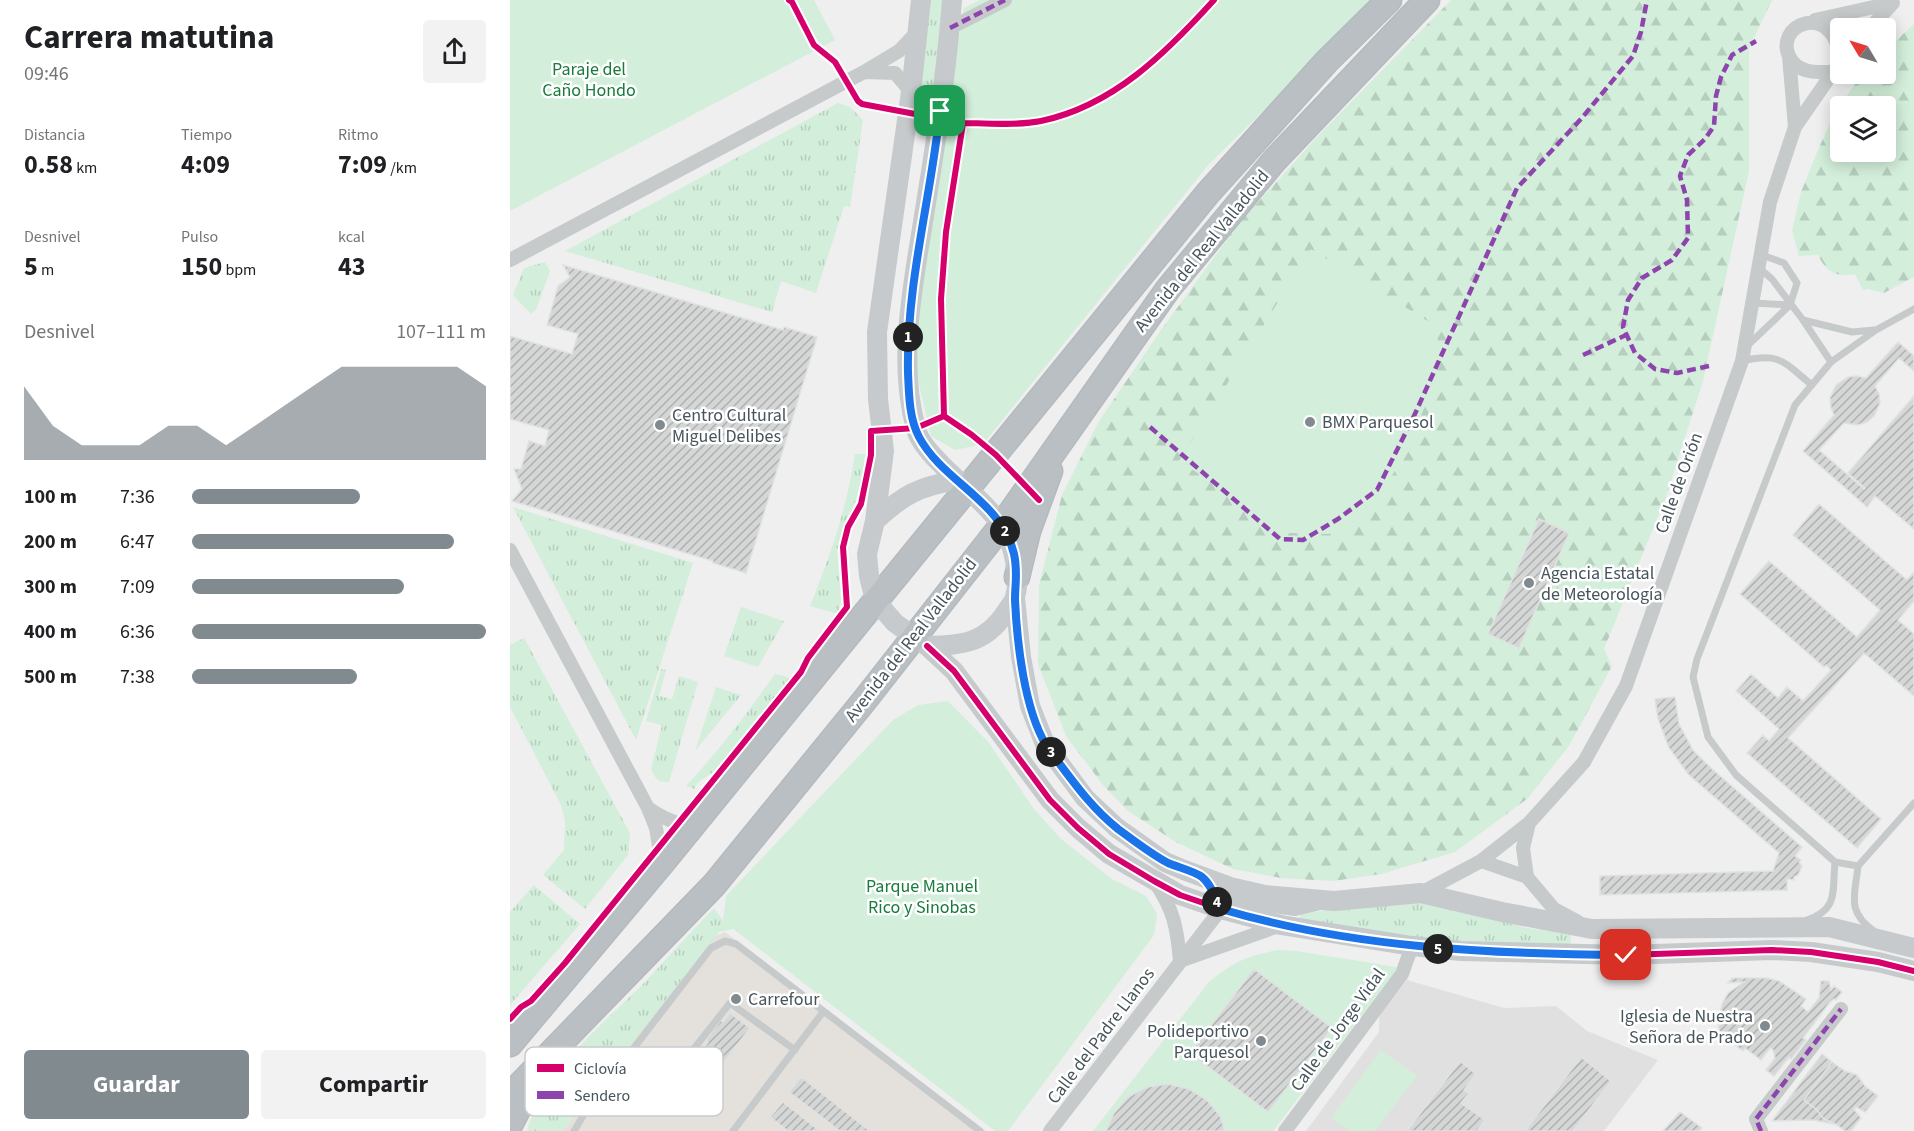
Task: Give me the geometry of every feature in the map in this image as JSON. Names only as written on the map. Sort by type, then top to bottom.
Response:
[{"type":"highway","name":"Avenida del Real Valladolid","points":[[515,1036],[693,826],[875,600],[962,484],[1208,193],[1327,61],[1389,0]]},
{"type":"highway","name":"Avenida del Real Valladolid","points":[[556,1047],[714,885],[921,642],[1168,288],[1228,213],[1352,77],[1427,0]]},
{"type":"highway","points":[[1016,587],[1028,531],[1064,436]]},
{"type":"highway","name":"Avenida del Real Valladolid","points":[[510,1095],[525,1079]]},
{"type":"highway","points":[[510,1125],[525,1093]]},
{"type":"street","points":[[921,0],[911,92],[877,332],[878,399],[884,452],[875,521],[867,554],[869,576],[875,600],[895,623],[954,671],[1050,800],[1078,828],[1110,855],[1180,895],[1281,925],[1413,946],[1461,951],[1626,955],[1772,950],[1811,952],[1878,962],[1914,971]]},
{"type":"street","points":[[952,0],[939,119],[913,290],[908,347],[909,403],[918,436],[931,454],[986,505],[1002,525],[1013,552],[1021,657],[1030,706],[1045,744],[1085,798],[1117,828],[1165,862],[1230,887],[1264,896],[1334,901]]},
{"type":"street","points":[[950,28],[1005,0]]},
{"type":"street","name":"Calle de Orión","points":[[1795,127],[1787,43],[1791,32],[1800,24],[1895,2]]},
{"type":"street","name":"Calle de Orión","points":[[1880,18],[1895,2]]},
{"type":"street","points":[[1815,20],[1830,29]]},
{"type":"street","points":[[510,260],[864,72],[899,51],[919,29]]},
{"type":"street","name":"Calle de Orión","points":[[1789,56],[1798,67],[1805,70],[1830,68]]},
{"type":"street","points":[[864,72],[895,73],[911,92]]},
{"type":"street","name":"Calle de Orión","points":[[1421,893],[1481,861],[1529,823],[1584,762],[1626,686],[1743,355],[1770,202],[1795,127],[1830,77]]},
{"type":"street","points":[[875,521],[895,502],[913,492],[930,485],[962,484]]},
{"type":"street","points":[[510,550],[648,808],[656,828],[663,863]]},
{"type":"street","points":[[921,642],[962,645],[983,636],[998,623],[1016,587]]},
{"type":"street","points":[[648,808],[663,819],[693,826]]},
{"type":"street","points":[[1527,877],[1523,848],[1529,823]]},
{"type":"street","points":[[1481,861],[1527,877],[1554,909],[1592,929]]},
{"type":"street","points":[[1202,877],[1221,909]]},
{"type":"street","name":"Calle del Padre Llanos","points":[[1154,881],[1167,901],[1177,927],[1180,962]]},
{"type":"street","points":[[1221,909],[1234,900],[1295,909],[1334,901],[1421,893],[1502,912],[1592,929],[1828,927],[1914,948]]},
{"type":"street","name":"Calle del Padre Llanos","points":[[1050,1131],[1221,909]]},
{"type":"street","name":"Calle del Padre Llanos","points":[[1180,962],[1281,925]]},
{"type":"street","name":"Calle de Jorge Vidal","points":[[1286,1131],[1402,974],[1413,946]]},
{"type":"street","points":[[1761,1131],[1756,1119],[1841,1009]]},
{"type":"lane","points":[[1761,262],[1831,362]]},
{"type":"lane","points":[[1743,355],[1790,306],[1797,283],[1784,263],[1761,262]]},
{"type":"lane","points":[[1753,303],[1790,306]]},
{"type":"lane","points":[[1858,866],[1835,862],[1736,775],[1708,737],[1693,677],[1697,659],[1795,405],[1831,362],[1876,330],[1914,309]]},
{"type":"lane","points":[[1803,320],[1852,332],[1876,330]]},
{"type":"lane","points":[[1743,355],[1770,356],[1780,360],[1812,385]]},
{"type":"lane","points":[[1888,941],[1862,922],[1854,909],[1858,866],[1914,803]]},
{"type":"lane","points":[[1786,928],[1822,915],[1830,905],[1835,862]]},
{"type":"lane","points":[[635,1047],[711,948],[725,941],[736,944],[980,1131]]},
{"type":"lane","points":[[696,1047],[730,1003],[795,1050]]},
{"type":"lane","points":[[733,1131],[823,1012]]},
{"type":"lane","points":[[574,1131],[583,1116]]},
{"type":"shaded area","name":"Carrefour","points":[[725,932],[986,1131],[557,1131],[569,1116],[723,1116],[723,1047],[624,1047],[710,938]]},
{"type":"shaded area","points":[[1407,980],[1504,1008],[1556,1006],[1587,1031],[1658,1060],[1604,1131],[1306,1131],[1379,1032],[1379,1015]]},
{"type":"green space","name":"Paraje del Caño Hondo","points":[[510,0],[814,0],[835,40],[510,211]]},
{"type":"green space","points":[[929,0],[944,0],[934,104],[919,102]]},
{"type":"green space","points":[[980,0],[1378,0],[1209,164],[983,444],[955,450],[931,436],[908,337],[964,8]]},
{"type":"green space","points":[[1451,0],[1773,0],[1749,48],[1749,171],[1703,381],[1666,497],[1604,649],[1612,666],[1569,746],[1527,799],[1455,852],[1381,874],[1333,881],[1281,878],[1233,869],[1176,842],[1128,811],[1103,785],[1066,736],[1038,664],[1039,585],[1062,495],[1099,421],[1161,330],[1240,222],[1318,136]]},
{"type":"green space","points":[[1914,24],[1914,277],[1884,293],[1863,290],[1855,274],[1843,275],[1829,270],[1818,255],[1799,256],[1792,230],[1801,192],[1830,123],[1830,162],[1896,162],[1896,96],[1847,96],[1855,84],[1896,84],[1896,41]]},
{"type":"green space","points":[[838,103],[850,107],[863,120],[850,207],[844,206],[816,293],[781,281],[772,312],[565,251]]},
{"type":"green space","name":"BMX Parquesol","points":[[1311,249],[1434,325],[1442,357],[1432,390],[1404,455],[1385,488],[1353,521],[1329,534],[1290,533],[1179,461]]},
{"type":"green space","points":[[545,262],[550,271],[536,310],[531,314],[513,295],[524,268]]},
{"type":"green space","points":[[855,454],[865,454],[863,475],[837,550],[841,601],[838,614],[810,606],[837,532]]},
{"type":"green space","points":[[513,507],[693,563],[636,740]]},
{"type":"green space","points":[[741,607],[784,621],[758,667],[724,656]]},
{"type":"green space","points":[[524,638],[630,833],[628,855],[585,909],[543,875],[564,850],[565,821],[561,805],[510,707],[510,645]]},
{"type":"green space","points":[[661,669],[666,670],[659,696],[672,699],[679,676],[698,682],[669,782],[657,779],[651,769],[662,725],[646,721]]},
{"type":"green space","points":[[775,674],[791,678],[720,768],[698,782],[694,789],[686,786],[721,745]]},
{"type":"green space","points":[[716,687],[741,695],[695,751]]},
{"type":"green space","name":"Parque Manuel Rico y Sinobas","points":[[948,701],[989,743],[1034,809],[1061,839],[1112,879],[1146,896],[1157,914],[1154,935],[1008,1131],[995,1131],[723,921],[726,896],[893,720],[918,705]]},
{"type":"green space","points":[[534,885],[580,924],[510,1005],[510,912]]},
{"type":"green space","points":[[1426,902],[1527,928],[1571,934],[1570,946],[1482,945],[1415,939],[1299,920],[1301,914],[1363,904]]},
{"type":"green space","points":[[714,908],[723,921],[734,929],[719,932],[629,1047],[580,1047]]},
{"type":"green space","points":[[1278,950],[1296,951],[1397,969],[1273,1131],[1093,1131],[1209,982],[1241,961]]},
{"type":"green space","points":[[1381,1050],[1417,1076],[1375,1131],[1350,1131],[1331,1118]]},
{"type":"green space","points":[[533,1116],[575,1116],[563,1131],[527,1131]]},
{"type":"building","name":"Centro Cultural Miguel Delibes","points":[[563,265],[783,330],[784,327],[817,337],[746,573],[512,501],[522,489],[514,469],[521,469],[529,441],[545,446],[549,430],[510,419],[510,336],[572,354],[578,334],[547,325],[558,286],[570,277]]},
{"type":"building","points":[[1898,342],[1914,356],[1914,371],[1899,358],[1875,386],[1880,403],[1874,416],[1858,425],[1844,423],[1819,450],[1864,489],[1848,473],[1914,396],[1914,529],[1875,496],[1867,507],[1803,451],[1834,415],[1830,398],[1836,385],[1848,377],[1866,378]]},
{"type":"building","points":[[1819,504],[1907,580],[1914,572],[1914,601],[1898,620],[1914,634],[1914,696],[1864,653],[1788,738],[1881,819],[1857,848],[1747,753],[1763,735],[1769,741],[1779,729],[1736,691],[1751,674],[1778,698],[1787,687],[1803,701],[1831,670],[1826,665],[1824,667],[1740,594],[1769,561],[1857,637],[1880,610],[1793,535]]},
{"type":"building","name":"Agencia Estatal de Meteorología","points":[[1539,519],[1569,533],[1519,648],[1488,634]]},
{"type":"building","points":[[1675,697],[1679,724],[1693,750],[1802,847],[1795,856],[1801,860],[1799,862],[1802,866],[1794,880],[1787,879],[1787,890],[1600,895],[1600,876],[1773,871],[1779,853],[1689,775],[1669,748],[1658,719],[1655,699]]},
{"type":"building","name":"Polideportivo Parquesol","points":[[1254,969],[1332,1028],[1268,1112],[1190,1053]]},
{"type":"building","name":"Iglesia de Nuestra Señora de Prado","points":[[1732,978],[1767,978],[1779,981],[1806,999],[1801,1006],[1808,1012],[1819,998],[1821,981],[1829,981],[1831,990],[1834,986],[1842,992],[1836,1000],[1830,1002],[1803,1038],[1806,1040],[1774,1076],[1766,1070],[1775,1058],[1773,1050],[1770,1048],[1761,1060],[1745,1048],[1743,1051],[1720,1034],[1718,1023],[1722,1004],[1728,993],[1744,982],[1728,983]]},
{"type":"building","points":[[730,1013],[750,1028],[723,1064],[723,1047],[704,1047],[708,1042],[706,1040],[721,1020],[723,1022]]},
{"type":"building","points":[[1822,1054],[1832,1062],[1804,1100],[1824,1119],[1833,1124],[1813,1120],[1772,1121]]},
{"type":"building","points":[[1581,1057],[1611,1081],[1573,1131],[1525,1131]]},
{"type":"building","points":[[1460,1061],[1476,1074],[1464,1090],[1469,1093],[1461,1103],[1485,1120],[1477,1131],[1407,1131]]},
{"type":"building","points":[[1832,1062],[1845,1071],[1857,1075],[1865,1086],[1878,1096],[1865,1112],[1856,1107],[1854,1109],[1861,1118],[1851,1131],[1845,1131],[1824,1119],[1804,1100]]},
{"type":"building","points":[[801,1077],[870,1131],[840,1131],[789,1092]]},
{"type":"building","points":[[1168,1084],[1189,1089],[1207,1100],[1220,1116],[1225,1131],[1106,1131],[1114,1113],[1128,1097],[1147,1087]]},
{"type":"building","points":[[783,1102],[820,1131],[788,1131],[770,1117]]},
{"type":"building","points":[[1680,1112],[1702,1128],[1699,1131],[1663,1131]]},
{"type":"marked path","points":[[950,28],[1005,0]]},
{"type":"marked path","points":[[1150,427],[1280,539],[1303,540],[1338,519],[1377,490],[1414,416],[1517,188],[1581,119],[1633,56],[1641,32],[1647,0]]},
{"type":"marked path","points":[[1709,366],[1677,373],[1655,369],[1635,353],[1623,327],[1628,300],[1642,278],[1672,260],[1688,238],[1687,200],[1680,176],[1688,155],[1705,139],[1714,126],[1716,96],[1721,77],[1732,55],[1756,41]]},
{"type":"marked path","points":[[1583,355],[1626,335]]},
{"type":"marked path","points":[[1761,1131],[1756,1119],[1841,1009]]},
{"type":"cycle path","points":[[789,0],[814,45],[835,62],[862,104],[963,123]]},
{"type":"cycle path","points":[[944,416],[941,299],[946,232],[963,123],[1031,123],[1067,114],[1092,103],[1115,90],[1157,58],[1214,0]]},
{"type":"cycle path","points":[[944,416],[996,455],[1039,500]]},
{"type":"cycle path","points":[[510,1019],[521,1007],[531,1001],[565,963],[801,672],[808,658],[847,607],[843,547],[848,527],[861,504],[871,455],[871,431],[916,428],[944,416]]},
{"type":"cycle path","points":[[927,646],[954,671],[1050,800],[1078,828],[1109,854],[1154,881],[1180,895],[1221,909],[1281,925],[1412,946],[1461,951],[1626,955],[1772,950],[1811,952],[1878,962],[1914,971]]},
{"type":"place","name":"BMX Parquesol","points":[[1310,422]]},
{"type":"place","name":"Centro Cultural Miguel Delibes","points":[[660,425]]},
{"type":"place","name":"Agencia Estatal de Meteorología","points":[[1529,583]]},
{"type":"place","name":"Carrefour","points":[[736,999]]},
{"type":"place","name":"Iglesia de Nuestra Señora de Prado","points":[[1765,1026]]},
{"type":"place","name":"Polideportivo Parquesol","points":[[1261,1041]]},
{"type":"route","points":[[940,111],[913,290],[908,347],[909,403],[918,436],[931,454],[956,480],[986,505],[1009,537],[1017,577],[1015,598],[1018,635],[1030,706],[1045,744],[1085,798],[1117,828],[1165,862],[1202,877],[1221,909],[1249,918],[1413,946],[1461,951],[1626,955]]}]
